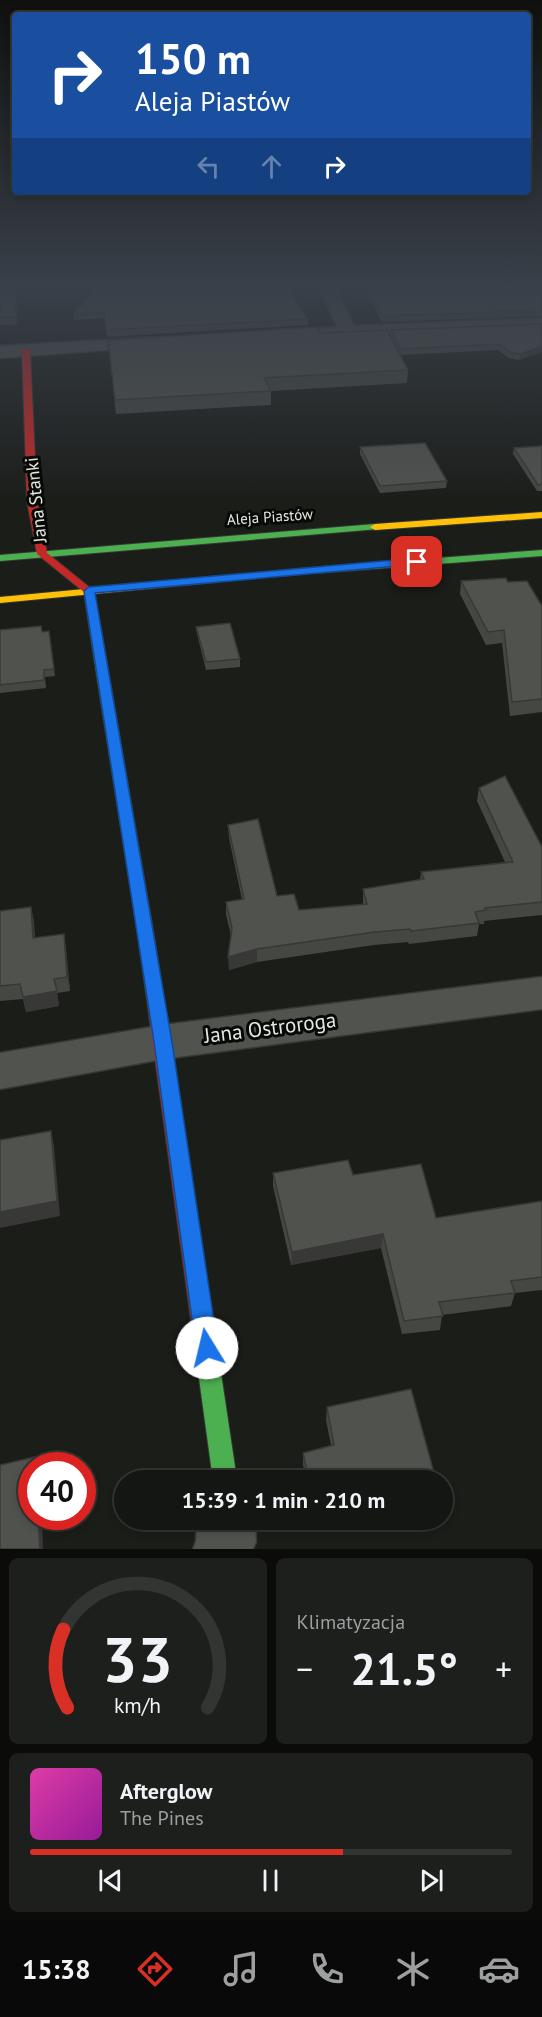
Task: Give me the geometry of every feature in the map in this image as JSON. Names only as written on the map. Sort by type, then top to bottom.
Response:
[{"type":"street","name":"Jana Stanki","points":[[26,359],[32,501],[42,554],[89,591]]},
{"type":"street","name":"Aleja Piastów","points":[[0,558],[254,535],[542,515]]},
{"type":"street","points":[[0,600],[542,553]]},
{"type":"street","points":[[89,591],[163,1042],[224,1470]]},
{"type":"street","name":"Jana Ostroroga","points":[[0,1071],[163,1042],[542,993]]},
{"type":"street","points":[[223,1549],[226,1542],[226,1530]]},
{"type":"building","points":[[110,359],[402,359],[408,370],[264,378],[271,391],[115,400]]},
{"type":"building","points":[[425,443],[447,481],[380,486],[360,447]]},
{"type":"building","points":[[542,446],[542,484],[538,485],[514,448]]},
{"type":"building","points":[[506,578],[508,582],[527,581],[542,606],[542,699],[512,702],[504,630],[488,632],[461,581]]},
{"type":"building","points":[[230,623],[240,659],[206,662],[196,627]]},
{"type":"building","points":[[41,626],[42,632],[49,631],[54,669],[44,670],[44,680],[0,685],[0,630]]},
{"type":"building","points":[[505,776],[542,847],[542,902],[485,908],[486,910],[475,912],[479,923],[411,931],[410,929],[375,932],[257,949],[228,957],[232,928],[226,902],[244,899],[228,825],[258,819],[277,896],[294,894],[299,910],[367,904],[363,889],[424,879],[421,872],[513,862],[479,788]]},
{"type":"building","points":[[31,907],[33,938],[64,934],[67,977],[54,979],[57,991],[23,997],[20,984],[0,986],[0,911]]},
{"type":"building","points":[[51,1131],[57,1201],[0,1212],[0,1140]]},
{"type":"building","points":[[348,1160],[353,1175],[421,1164],[436,1218],[542,1201],[542,1277],[511,1281],[515,1293],[439,1302],[443,1316],[404,1321],[383,1234],[292,1252],[273,1173]]},
{"type":"building","points":[[411,1389],[433,1470],[307,1470],[303,1453],[334,1445],[327,1407]]},
{"type":"building","points":[[18,1461],[18,1530],[39,1530],[40,1549],[0,1549],[0,1465]]},
{"type":"traffic: fast","points":[[0,558],[375,527]]},
{"type":"traffic: fast","points":[[318,570],[542,553]]},
{"type":"traffic: fast","points":[[202,1320],[224,1470]]},
{"type":"traffic: slow","points":[[375,527],[542,515]]},
{"type":"traffic: slow","points":[[0,600],[318,570]]},
{"type":"traffic: slow","points":[[100,658],[147,942]]},
{"type":"traffic: jam","points":[[26,359],[32,501],[42,554],[89,591],[100,658]]},
{"type":"traffic: jam","points":[[147,942],[202,1320]]},
{"type":"route","points":[[207,1348],[163,1042],[89,591],[417,562]]}]
